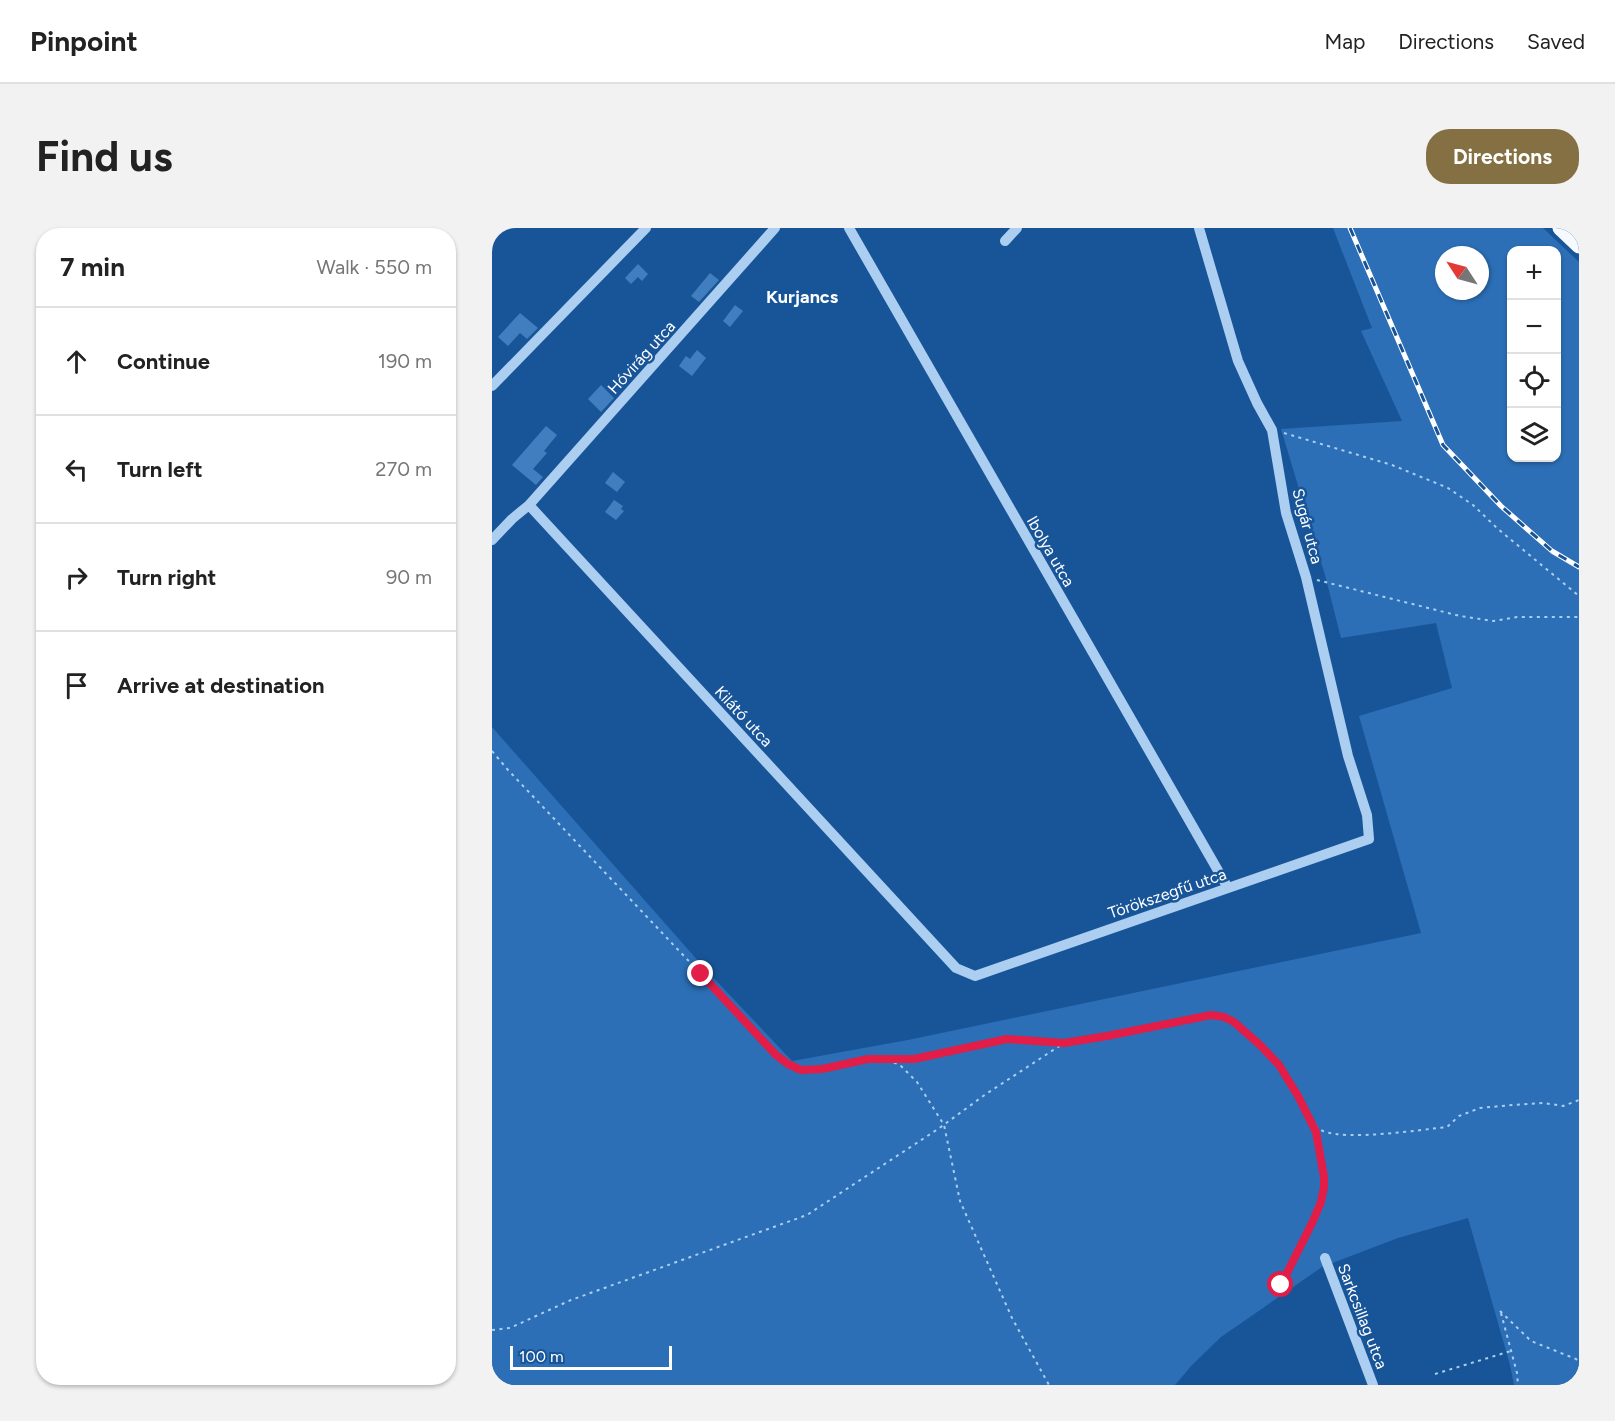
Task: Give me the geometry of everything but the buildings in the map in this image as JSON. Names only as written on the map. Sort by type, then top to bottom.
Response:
[{"type":"main road","points":[[1560,228],[1579,246]]},
{"type":"street","points":[[492,386],[646,228]]},
{"type":"street","name":"Hóvirág utca","points":[[529,505],[775,228]]},
{"type":"street","name":"Ibolya utca","points":[[849,228],[1228,888]]},
{"type":"street","points":[[1005,241],[1017,228]]},
{"type":"street","name":"Sugár utca","points":[[1199,228],[1238,361],[1272,430],[1286,513],[1306,577],[1348,756],[1367,815],[1369,839]]},
{"type":"street","points":[[492,540],[529,505]]},
{"type":"street","name":"Kilátó utca","points":[[529,505],[956,968],[975,976]]},
{"type":"street","name":"Törökszegfű utca","points":[[975,976],[1369,839]]},
{"type":"street","name":"Sarkcsillag utca","points":[[1325,1258],[1373,1385]]},
{"type":"path","points":[[1272,430],[1392,465],[1448,488],[1473,505],[1498,530],[1579,596]]},
{"type":"path","points":[[1306,577],[1460,616],[1493,621],[1517,617],[1579,617]]},
{"type":"path","points":[[492,751],[776,1055],[801,1070],[822,1069],[868,1059],[914,1059],[1007,1039],[1064,1043],[1211,1015],[1224,1017],[1234,1022],[1279,1065],[1314,1124],[1316,1132],[1324,1177],[1321,1202],[1281,1285]]},
{"type":"path","points":[[492,1330],[510,1328],[571,1300],[807,1215],[1064,1043]]},
{"type":"path","points":[[885,1059],[900,1065],[917,1082],[944,1125],[960,1201],[1012,1318],[1048,1385]]},
{"type":"path","points":[[1314,1124],[1321,1130],[1331,1133],[1348,1134],[1447,1127],[1459,1116],[1480,1108],[1544,1103],[1563,1106],[1579,1100]]},
{"type":"path","points":[[1518,1385],[1517,1373],[1500,1311],[1531,1341],[1579,1362]]},
{"type":"path","points":[[1435,1374],[1511,1351]]},
{"type":"shaded area","points":[[1333,228],[1543,228],[1579,262],[1579,1385],[1514,1385],[1468,1218],[1398,1238],[1322,1267],[1221,1337],[1175,1385],[492,1385],[492,727],[707,971],[792,1061],[908,1040],[1421,933],[1359,716],[1452,688],[1436,623],[1341,638],[1325,575],[1281,429],[1402,421],[1361,331],[1372,328]]},
{"type":"railway","points":[[1350,228],[1443,445],[1501,506],[1552,551],[1579,567]]},
{"type":"district","name":"Kurjancs","points":[[802,297]]},
{"type":"route","points":[[701,974],[776,1055],[801,1070],[822,1069],[868,1059],[914,1059],[1007,1039],[1064,1043],[1211,1015],[1224,1017],[1234,1022],[1279,1065],[1314,1124],[1316,1132],[1324,1177],[1321,1202],[1281,1285]]}]
